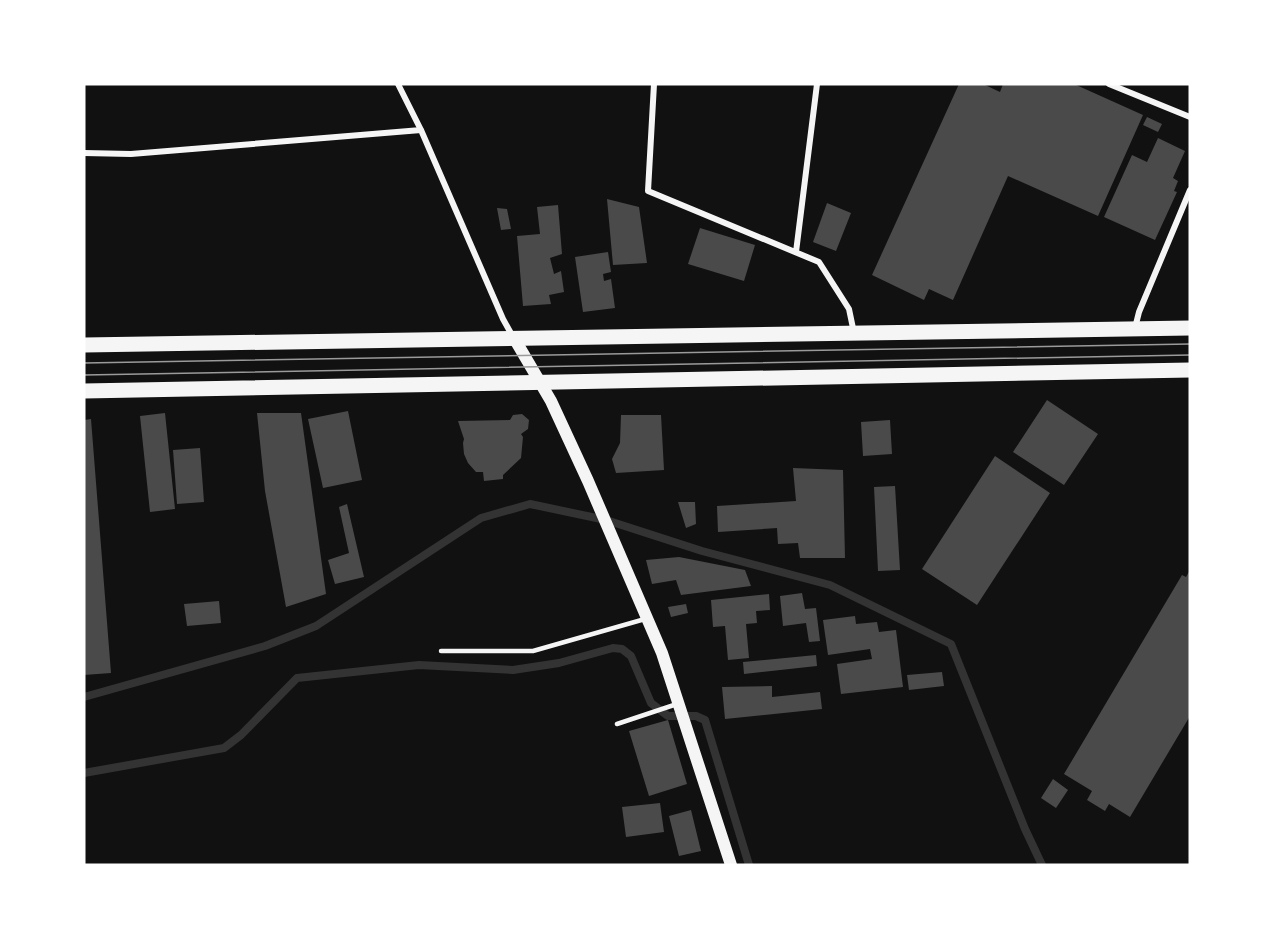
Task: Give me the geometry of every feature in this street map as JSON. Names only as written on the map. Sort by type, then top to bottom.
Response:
[{"type":"main road","points":[[84,345],[1190,328]]},
{"type":"main road","points":[[514,338],[551,401],[648,618],[680,704],[731,865]]},
{"type":"main road","points":[[84,391],[1190,370]]},
{"type":"street","points":[[398,84],[421,130],[503,319],[514,338]]},
{"type":"street","points":[[654,84],[648,191],[819,261],[849,309],[854,333]]},
{"type":"street","points":[[796,252],[817,84]]},
{"type":"street","points":[[1109,84],[1190,117]]},
{"type":"street","points":[[84,153],[131,154],[421,130]]},
{"type":"street","points":[[1135,329],[1139,312],[1190,189]]},
{"type":"lane","points":[[441,651],[533,651],[648,618]]},
{"type":"lane","points":[[617,724],[680,704]]},
{"type":"building","points":[[959,84],[983,84],[1000,92],[1003,84],[1074,84],[1143,115],[1098,216],[1008,176],[953,300],[929,289],[924,300],[872,275]]},
{"type":"building","points":[[1147,117],[1162,124],[1158,132],[1143,125]]},
{"type":"building","points":[[1158,138],[1185,151],[1173,178],[1178,181],[1174,191],[1177,192],[1155,240],[1104,217],[1132,155],[1147,162]]},
{"type":"building","points":[[607,199],[639,207],[647,263],[613,265]]},
{"type":"building","points":[[827,203],[851,213],[836,251],[813,242]]},
{"type":"building","points":[[558,205],[562,254],[550,258],[554,274],[561,271],[564,292],[549,295],[551,304],[523,306],[517,236],[540,234],[537,207]]},
{"type":"building","points":[[497,208],[507,209],[511,229],[501,230]]},
{"type":"building","points":[[700,228],[755,245],[744,281],[688,264]]},
{"type":"building","points":[[608,252],[611,272],[603,274],[604,281],[611,279],[615,308],[583,312],[575,257]]},
{"type":"building","points":[[1047,400],[1098,434],[1064,485],[1013,452]]},
{"type":"building","points":[[348,411],[362,480],[323,488],[308,419]]},
{"type":"building","points":[[165,413],[175,509],[150,512],[140,416]]},
{"type":"building","points":[[257,413],[301,413],[326,594],[286,607],[265,491]]},
{"type":"building","points":[[522,414],[529,420],[528,429],[521,434],[523,437],[521,458],[503,475],[503,479],[484,481],[483,472],[476,472],[464,454],[464,439],[458,421],[510,420],[513,415]]},
{"type":"building","points":[[621,415],[661,415],[664,470],[616,473],[612,459],[620,443]]},
{"type":"building","points":[[91,419],[111,673],[84,675],[84,420]]},
{"type":"building","points":[[890,420],[892,454],[863,456],[861,422]]},
{"type":"building","points":[[200,448],[204,502],[177,504],[173,450]]},
{"type":"building","points":[[995,456],[1050,493],[977,605],[922,569]]},
{"type":"building","points":[[793,468],[843,470],[845,558],[800,558],[798,543],[778,544],[777,528],[718,532],[717,506],[796,501]]},
{"type":"building","points":[[895,486],[900,570],[878,571],[874,487]]},
{"type":"building","points":[[678,502],[695,502],[696,524],[686,528]]},
{"type":"building","points":[[347,504],[364,577],[335,584],[328,560],[349,553],[339,507]]},
{"type":"building","points":[[679,557],[745,570],[751,586],[681,595],[676,580],[652,584],[646,560]]},
{"type":"building","points":[[1190,570],[1190,716],[1130,817],[1109,804],[1105,811],[1087,800],[1092,791],[1064,774],[1182,575],[1186,577]]},
{"type":"building","points":[[802,593],[805,609],[816,608],[820,641],[809,642],[806,623],[783,626],[780,596]]},
{"type":"building","points":[[769,594],[770,610],[756,611],[757,623],[746,624],[749,658],[728,660],[725,626],[713,627],[711,600]]},
{"type":"building","points":[[219,601],[221,623],[187,626],[184,604]]},
{"type":"building","points":[[686,604],[688,613],[671,617],[668,607]]},
{"type":"building","points":[[855,616],[856,624],[877,622],[879,632],[896,630],[903,687],[841,694],[837,664],[872,659],[870,649],[828,655],[823,620]]},
{"type":"building","points":[[816,655],[817,666],[744,674],[743,662]]},
{"type":"building","points":[[942,672],[944,686],[909,690],[907,675]]},
{"type":"building","points":[[772,686],[772,697],[820,692],[822,709],[725,719],[722,687]]},
{"type":"building","points":[[668,720],[687,784],[649,796],[629,731]]},
{"type":"building","points":[[1053,779],[1068,790],[1056,808],[1041,798]]},
{"type":"building","points":[[660,803],[664,832],[626,837],[622,807]]},
{"type":"building","points":[[691,810],[701,851],[679,856],[669,816]]},
{"type":"waterway","points":[[84,697],[265,646],[316,626],[481,518],[530,504],[606,520],[702,551],[830,585],[951,644],[1025,829],[1042,865]]},
{"type":"waterway","points":[[84,773],[224,748],[241,735],[297,678],[419,665],[513,670],[559,663],[613,648],[622,649],[631,656],[651,703],[668,716],[696,716],[705,720],[749,865]]},
{"type":"tram line","points":[[84,363],[1190,344]]},
{"type":"tram line","points":[[84,375],[1190,355]]}]
